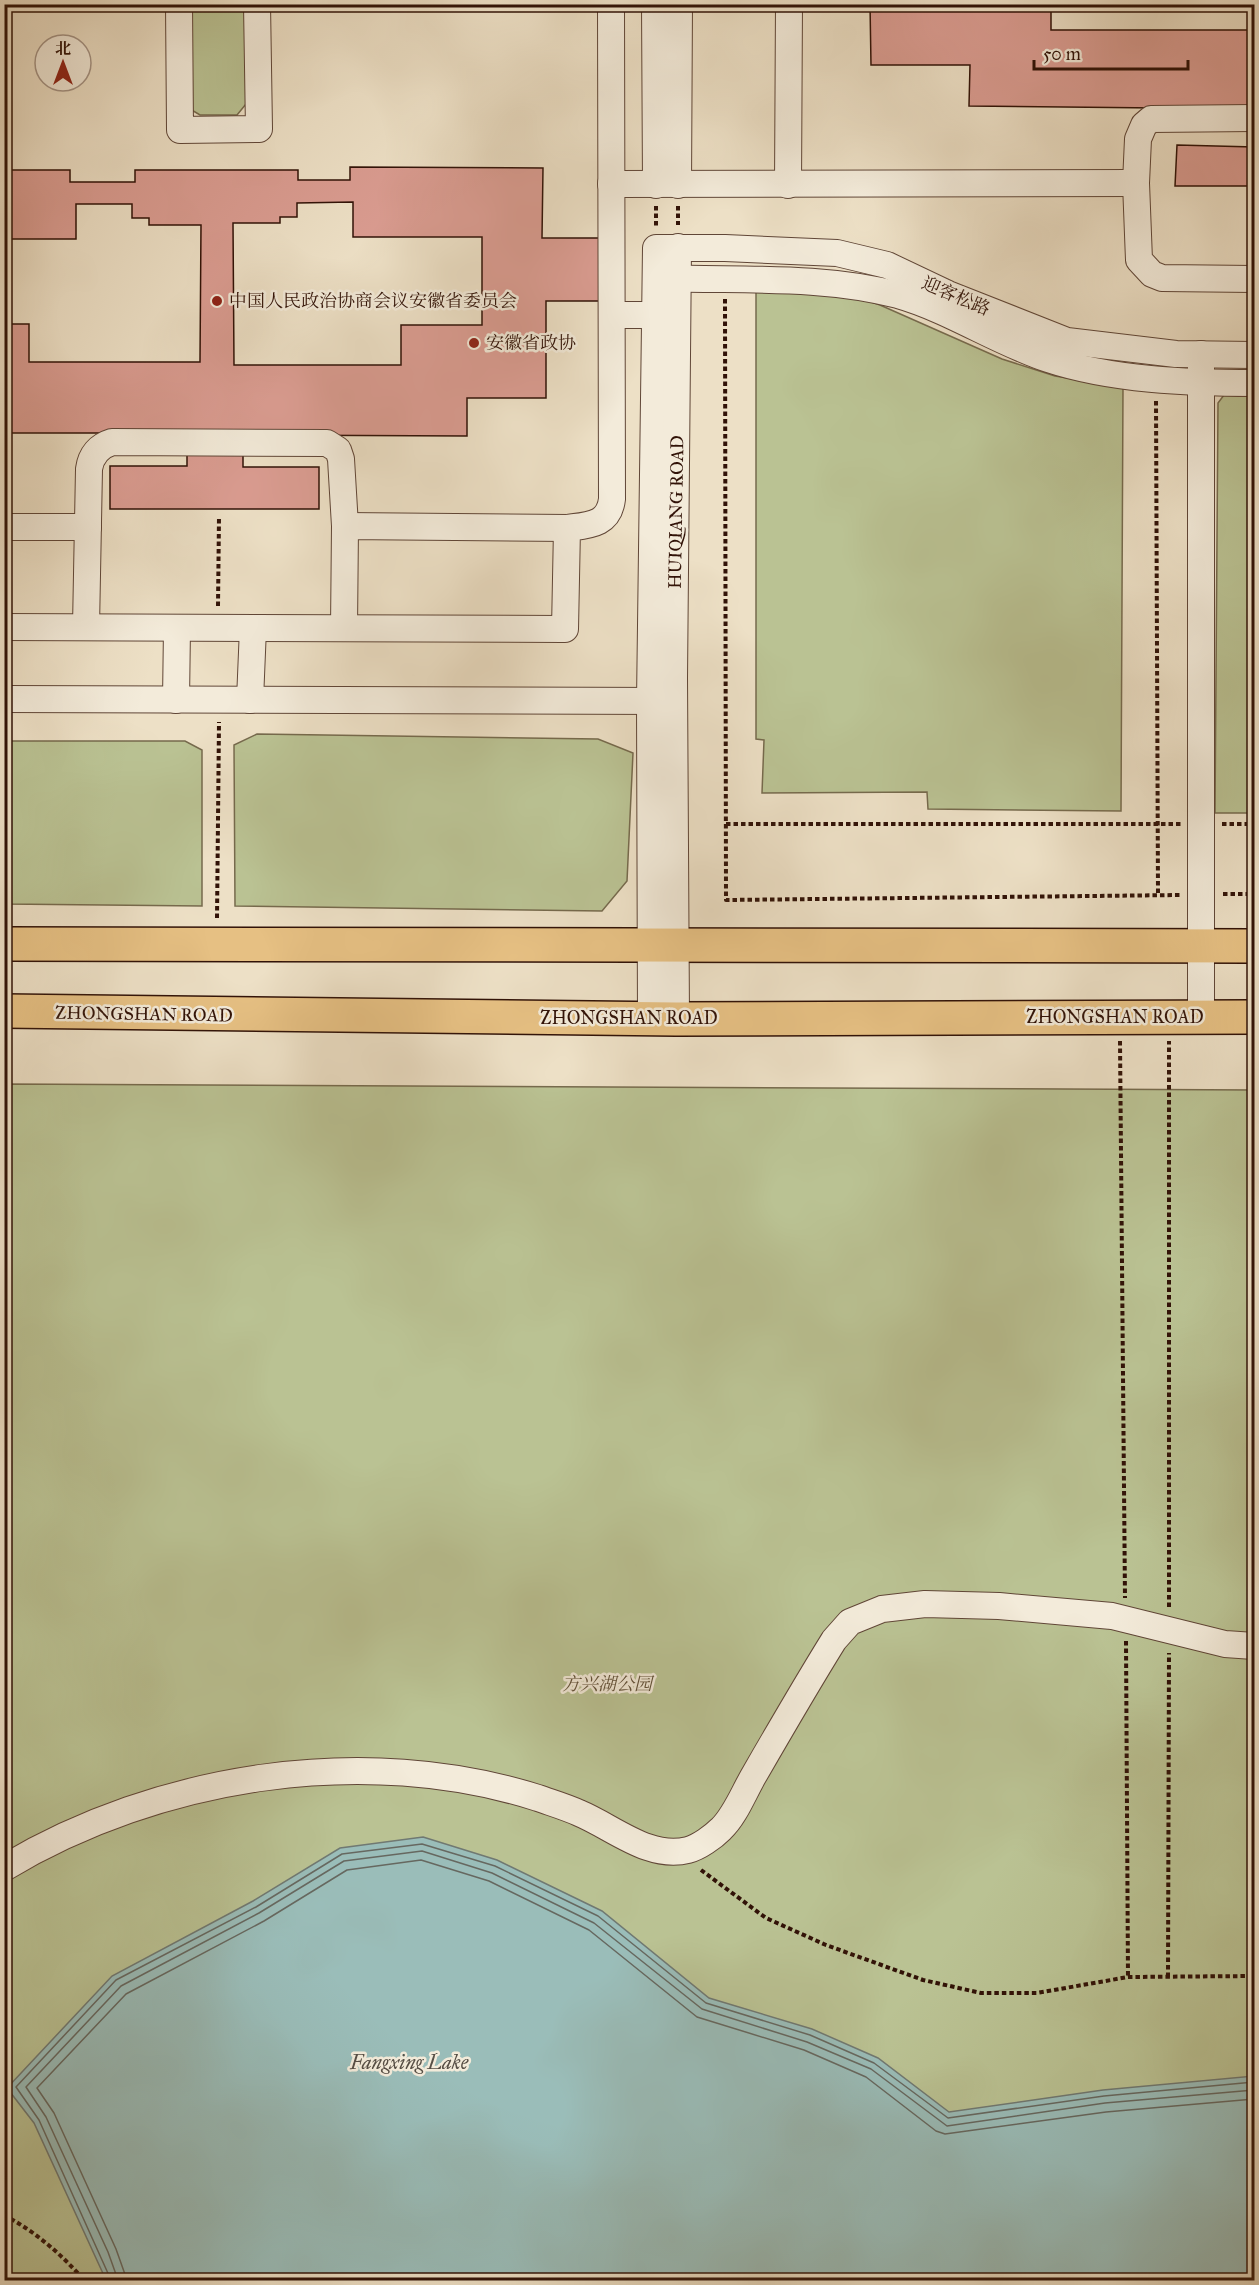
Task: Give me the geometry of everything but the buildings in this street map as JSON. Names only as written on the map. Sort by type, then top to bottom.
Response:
[{"type":"main road","points":[[4,944],[1254,946]]},
{"type":"main road","name":"ZHONGSHAN ROAD","points":[[4,1011],[663,1018],[1254,1017]]},
{"type":"street","points":[[179,4],[180,130],[259,129],[257,4]]},
{"type":"street","points":[[345,526],[569,528],[599,523],[611,508],[611,4]]},
{"type":"street","points":[[655,4],[667,185]]},
{"type":"street","points":[[667,185],[678,4]]},
{"type":"street","points":[[788,185],[789,4]]},
{"type":"street","points":[[1254,118],[1151,119],[1144,125],[1138,139],[1136,183],[1138,257],[1152,274],[1170,279],[1254,279]]},
{"type":"street","points":[[612,184],[1136,183]]},
{"type":"street","name":"HUIQIANG ROAD","points":[[663,1018],[662,701],[667,248]]},
{"type":"street","name":"迎客松路","points":[[667,248],[837,253],[887,265],[948,294],[1067,341],[1176,354],[1254,354]]},
{"type":"street","name":"迎客松路","points":[[668,278],[792,281],[898,296],[1050,360],[1091,370],[1156,378],[1201,383],[1254,383]]},
{"type":"street","points":[[612,315],[668,315]]},
{"type":"street","points":[[1201,354],[1201,1017]]},
{"type":"street","points":[[86,627],[90,462],[95,452],[104,444],[112,442],[327,442],[338,450],[341,459],[345,526],[344,628]]},
{"type":"street","points":[[4,527],[88,527]]},
{"type":"street","points":[[4,627],[565,629],[569,528]]},
{"type":"street","points":[[176,700],[177,628]]},
{"type":"street","points":[[250,700],[253,628]]},
{"type":"street","points":[[4,699],[662,701]]},
{"type":"street","points":[[4,1868],[106,1818],[180,1794],[300,1772],[422,1774],[480,1783],[536,1797],[580,1813],[645,1846],[688,1850],[722,1828],[828,1648],[850,1622],[882,1609],[925,1604],[999,1606],[1126,1620],[1225,1644],[1254,1646]]},
{"type":"path","points":[[667,185],[667,248]]},
{"type":"path","points":[[667,185],[667,248]]},
{"type":"path","points":[[725,279],[726,900],[1254,894]]},
{"type":"path","points":[[1156,378],[1158,895]]},
{"type":"path","points":[[218,628],[219,517]]},
{"type":"path","points":[[216,945],[219,700]]},
{"type":"path","points":[[726,824],[1254,824]]},
{"type":"path","points":[[1120,1017],[1128,1977]]},
{"type":"path","points":[[1168,1977],[1169,1017]]},
{"type":"path","points":[[675,1850],[766,1918],[826,1945],[923,1980],[981,1993],[1037,1993],[1128,1977],[1254,1976]]},
{"type":"path","points":[[4,2215],[27,2227],[62,2255],[84,2280]]},
{"type":"green space","points":[[189,5],[249,5],[246,104],[237,115],[200,115],[190,109]]},
{"type":"green space","points":[[756,290],[848,294],[880,305],[1002,359],[1055,376],[1123,387],[1121,811],[928,809],[927,792],[762,793],[764,740],[756,739]]},
{"type":"green space","points":[[1254,391],[1254,813],[1215,813],[1218,403],[1224,395]]},
{"type":"green space","points":[[257,734],[598,739],[633,753],[627,881],[602,911],[235,906],[234,745]]},
{"type":"green space","points":[[5,741],[185,741],[202,750],[202,906],[5,904]]},
{"type":"green space","name":"方兴湖公园","points":[[4,1084],[1254,1090],[1254,2280],[5,2280]]},
{"type":"water","name":"Fangxing Lake","points":[[423,1837],[497,1860],[602,1911],[709,1998],[812,2029],[878,2058],[949,2112],[1103,2090],[1254,2076],[1254,2280],[106,2280],[34,2123],[7,2088],[112,1976],[253,1901],[340,1848]]},
{"type":"place","name":"中国人民政治协商会议安徽省委员会","points":[[217,301]]},
{"type":"place","name":"安徽省政协","points":[[474,343]]}]
